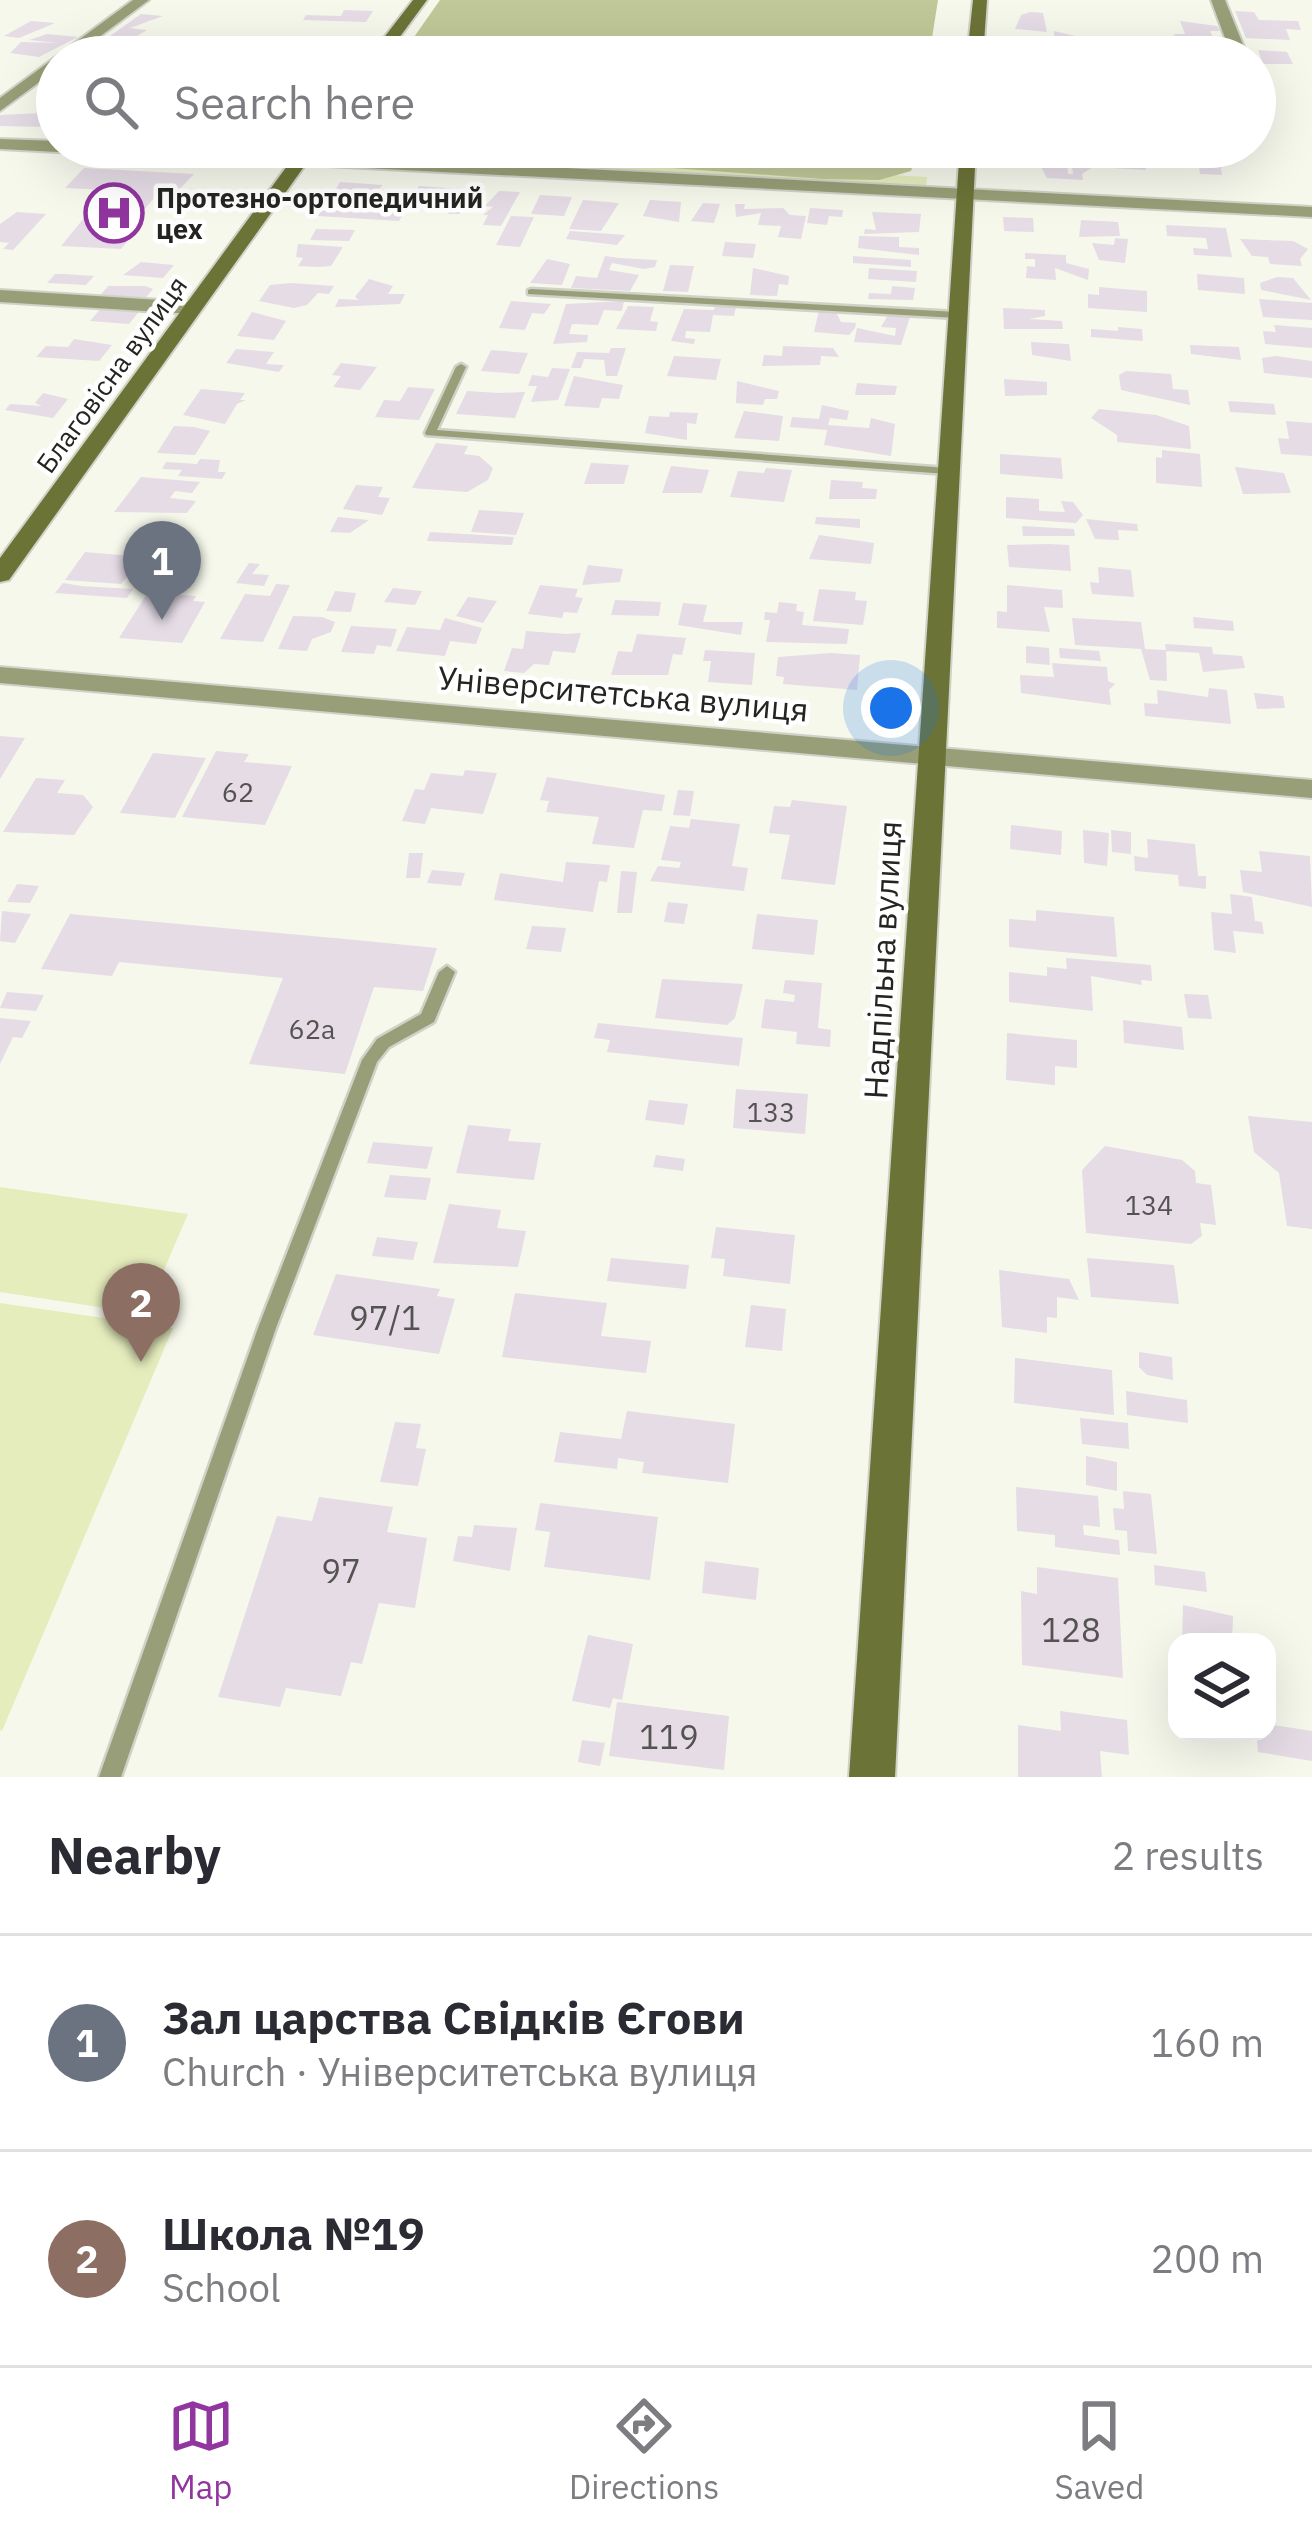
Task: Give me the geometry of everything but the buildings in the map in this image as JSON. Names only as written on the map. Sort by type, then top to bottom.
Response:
[{"type":"main road","points":[[393,36],[420,0]]},
{"type":"main road","points":[[977,36],[980,0]]},
{"type":"main road","name":"Благовісна вулиця","points":[[0,575],[294,168]]},
{"type":"main road","name":"Надпільна вулиця","points":[[872,1777],[967,168]]},
{"type":"street","points":[[92,36],[142,0]]},
{"type":"street","points":[[1218,0],[1232,36]]},
{"type":"street","points":[[0,106],[36,78]]},
{"type":"street","points":[[0,144],[36,145]]},
{"type":"street","points":[[546,168],[1312,212]]},
{"type":"street","points":[[0,296],[191,308]]},
{"type":"street","name":"Університетська вулиця","points":[[0,675],[1312,789]]},
{"type":"lane","points":[[531,292],[957,315]]},
{"type":"lane","points":[[461,368],[430,433],[946,471]]},
{"type":"lane","points":[[110,1777],[267,1328],[370,1060],[383,1043],[428,1018],[447,972]]},
{"type":"green space","points":[[440,0],[938,0],[932,36],[415,36]]},
{"type":"green space","points":[[551,168],[765,168],[927,177],[926,187]]},
{"type":"green space","points":[[672,168],[912,168],[879,180]]},
{"type":"green space","points":[[0,1187],[188,1214],[145,1314],[0,1292]]},
{"type":"green space","points":[[0,1303],[173,1328],[2,1731],[0,1730]]},
{"type":"place","name":"Протезно-ортопедичний цех","points":[[114,213]]},
{"type":"place","name":"Зал царства Свідків Єгови","points":[[162,620]]},
{"type":"place","name":"Школа №19","points":[[141,1362]]}]
